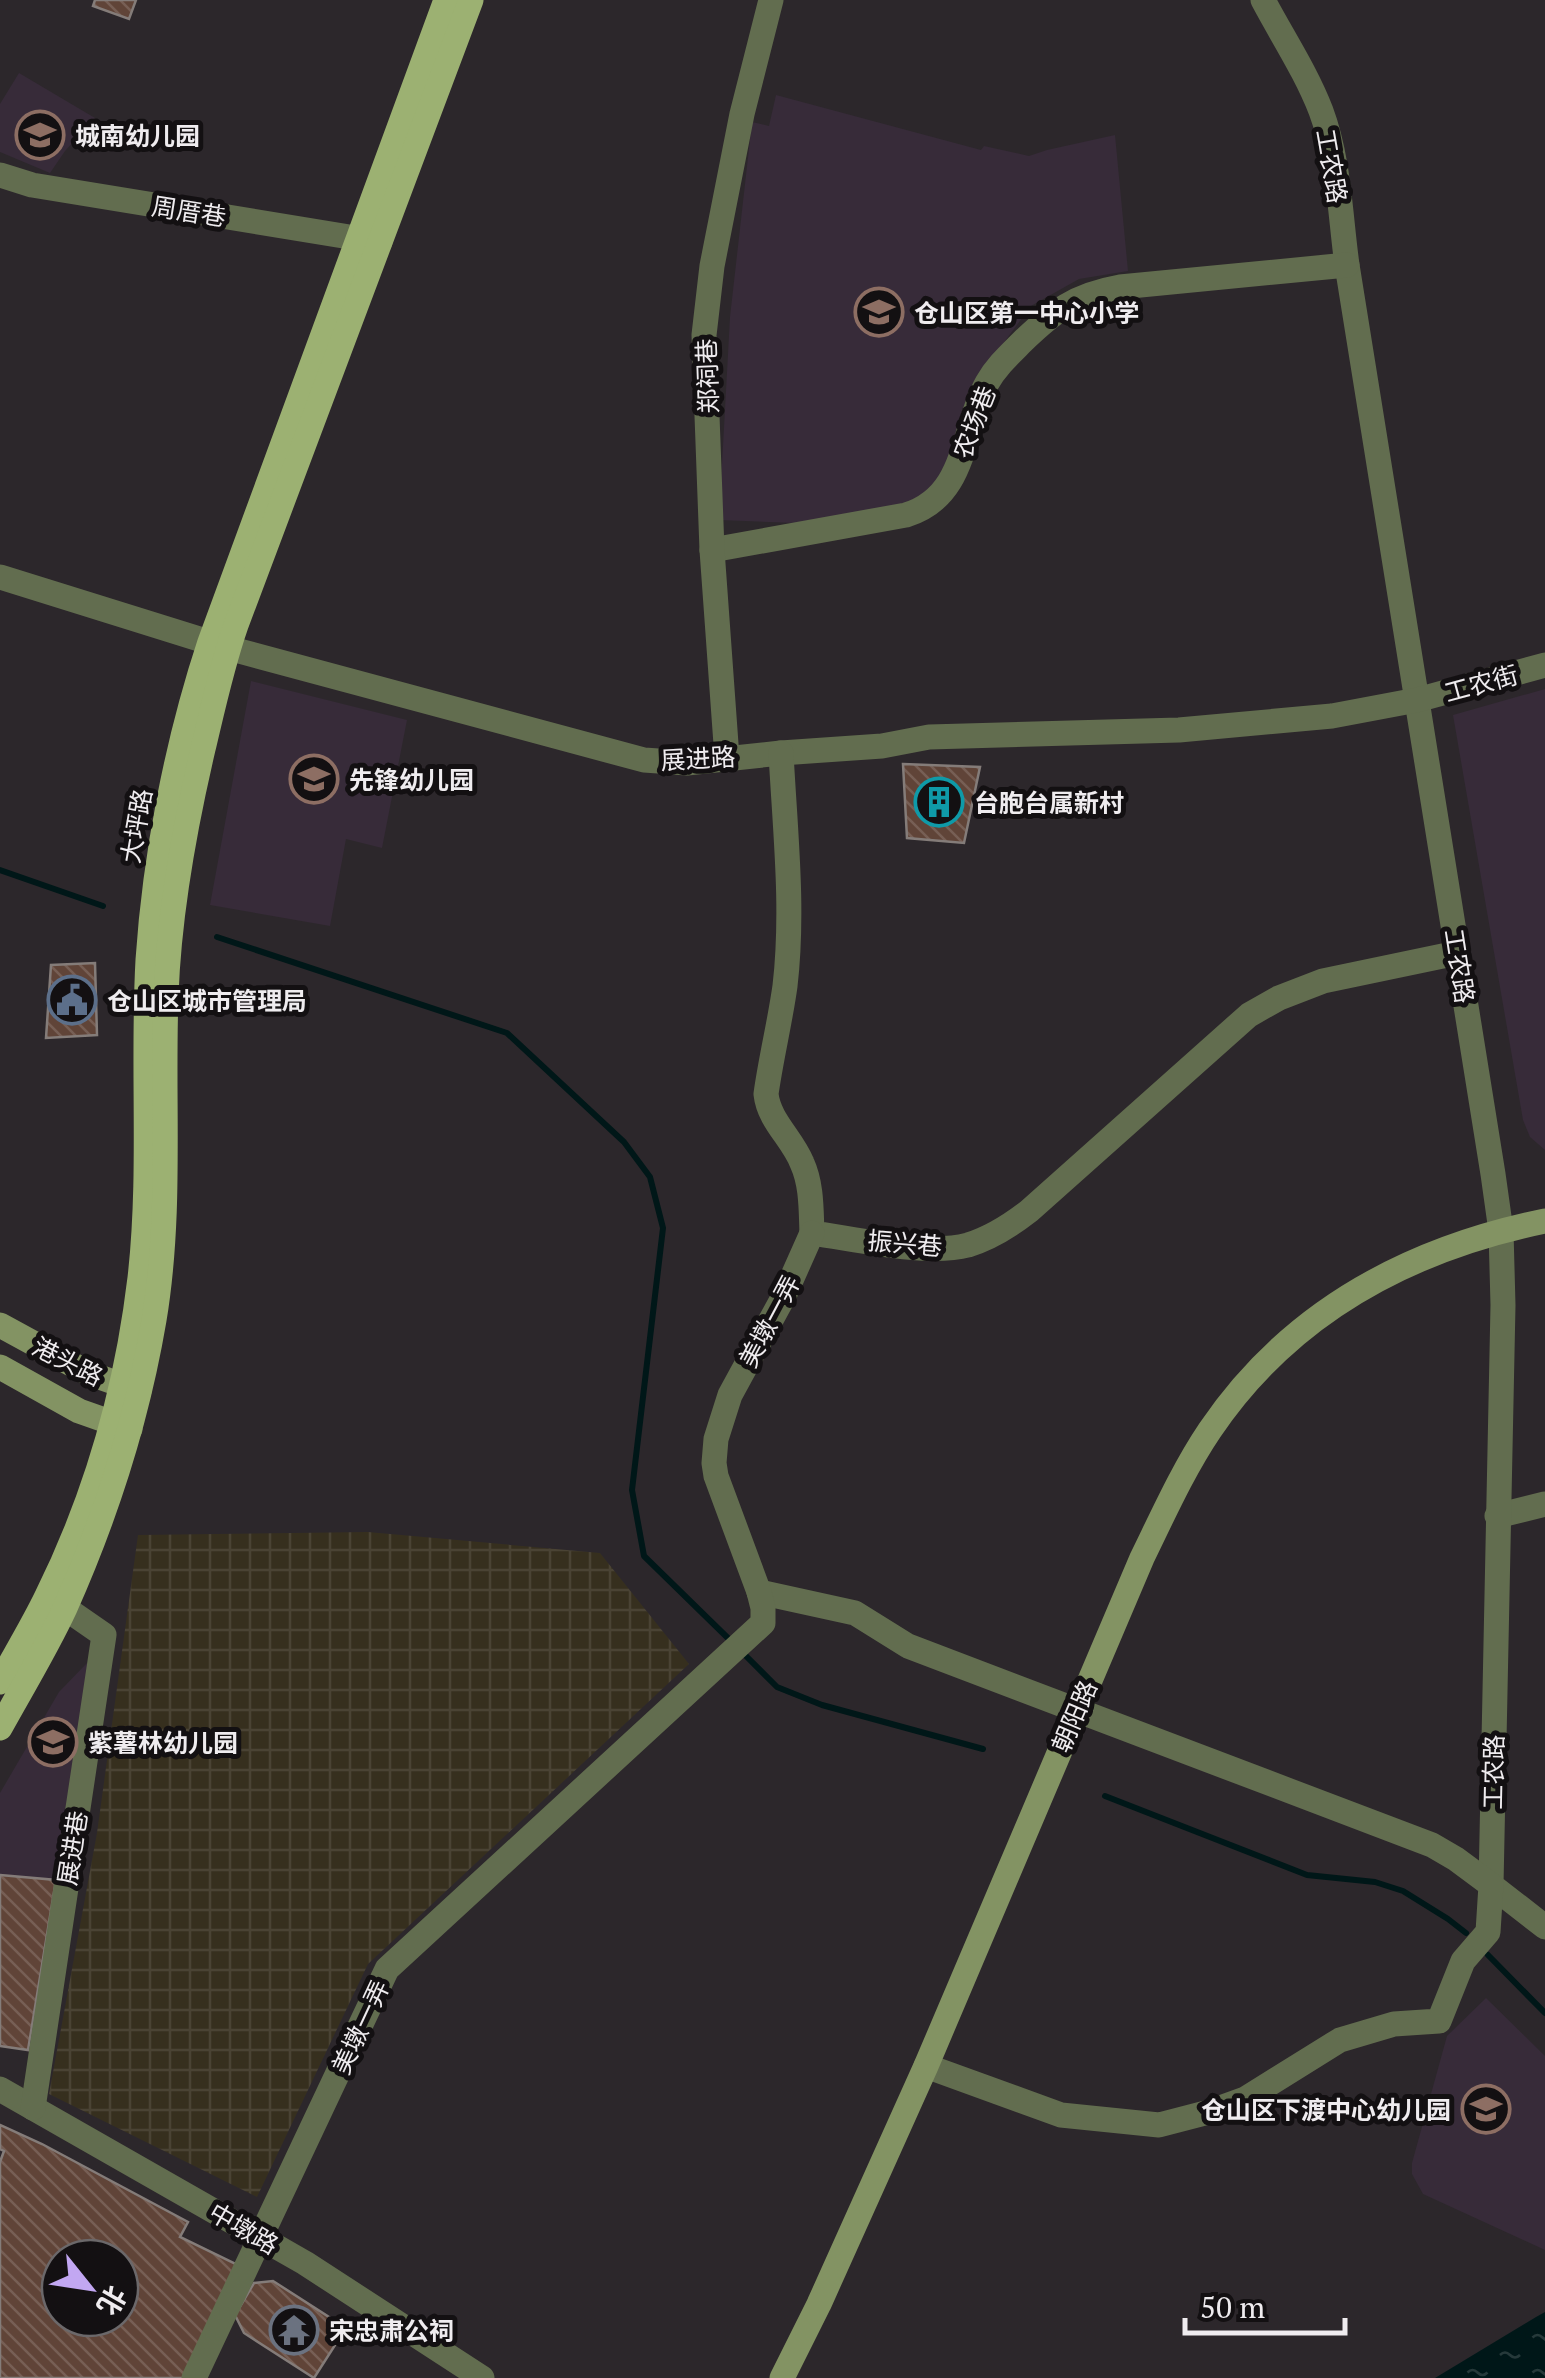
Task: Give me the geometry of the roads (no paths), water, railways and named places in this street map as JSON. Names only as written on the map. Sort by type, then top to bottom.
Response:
[{"type":"main road","points":[[368,240],[446,0]]},
{"type":"main road","points":[[368,240],[471,0]]},
{"type":"main road","name":"大坪路","points":[[0,1682],[56,1578],[99,1468],[121,1427],[130,1389],[142,1252],[164,899],[186,826],[219,645],[368,240]]},
{"type":"main road","name":"朝阳路","points":[[782,2378],[926,2066],[1142,1558],[1210,1430],[1249,1380],[1292,1337],[1360,1288],[1412,1261],[1501,1230],[1545,1221]]},
{"type":"main road","name":"港头路","points":[[0,1326],[88,1373],[130,1389]]},
{"type":"main road","name":"港头路","points":[[0,1367],[79,1411],[121,1427]]},
{"type":"main road","points":[[0,1728],[65,1608],[112,1493],[121,1427]]},
{"type":"street","name":"郑祠巷","points":[[727,758],[712,550],[704,335],[708,292],[742,114],[771,0]]},
{"type":"street","name":"工农路","points":[[926,2066],[1070,2117],[1151,2126],[1168,2124],[1244,2099],[1340,2040],[1394,2024],[1439,2021],[1462,1961],[1488,1932],[1503,1305],[1501,1230],[1331,148],[1321,110],[1263,0]]},
{"type":"street","name":"周厝巷","points":[[0,174],[32,185],[368,240]]},
{"type":"street","name":"农场巷","points":[[712,550],[906,514],[928,505],[954,476],[982,392],[992,374],[1043,322],[1071,301],[1120,287],[1347,265]]},
{"type":"street","name":"展进路","points":[[0,577],[219,645],[644,760],[687,763],[882,746],[929,737],[1178,730],[1332,716],[1418,700]]},
{"type":"street","name":"工农街","points":[[1418,700],[1545,666]]},
{"type":"street","points":[[781,752],[790,903],[784,987],[766,1094],[772,1117],[804,1165],[810,1190],[812,1233]]},
{"type":"street","name":"振兴巷","points":[[812,1233],[936,1248],[966,1245],[994,1234],[1029,1211],[1248,1016],[1278,998],[1322,981],[1458,953]]},
{"type":"street","name":"美墩一弄","points":[[194,2378],[387,1969],[763,1622],[759,1592],[716,1476],[714,1451],[730,1395],[784,1296],[812,1233]]},
{"type":"street","points":[[1497,1516],[1545,1504]]},
{"type":"street","points":[[759,1592],[855,1613],[908,1646],[1432,1845],[1456,1858],[1545,1927]]},
{"type":"street","name":"展进巷","points":[[33,2108],[104,1635],[65,1608]]},
{"type":"street","name":"中墩路","points":[[0,2089],[305,2263],[482,2378]]},
{"type":"water","points":[[1545,2312],[1545,2378],[1435,2378],[1536,2317]]},
{"type":"waterway","points":[[0,870],[103,906]]},
{"type":"waterway","points":[[217,937],[507,1033],[624,1142],[650,1177],[663,1228],[632,1490],[644,1556],[734,1644]]},
{"type":"waterway","points":[[743,1653],[777,1687],[822,1705],[983,1749]]},
{"type":"waterway","points":[[1105,1796],[1307,1875],[1375,1882],[1403,1891],[1466,1933]]},
{"type":"waterway","points":[[1488,1955],[1545,2013]]},
{"type":"place","name":"城南幼儿园","points":[[40,135]]},
{"type":"place","name":"仓山区第一中心小学","points":[[879,312]]},
{"type":"place","name":"先锋幼儿园","points":[[314,779]]},
{"type":"place","name":"台胞台属新村","points":[[939,802]]},
{"type":"place","name":"仓山区城市管理局","points":[[72,1000]]},
{"type":"place","name":"紫薯林幼儿园","points":[[53,1742]]},
{"type":"place","name":"仓山区下渡中心幼儿园","points":[[1486,2109]]},
{"type":"place","name":"宋忠肃公祠","points":[[294,2330]]}]
